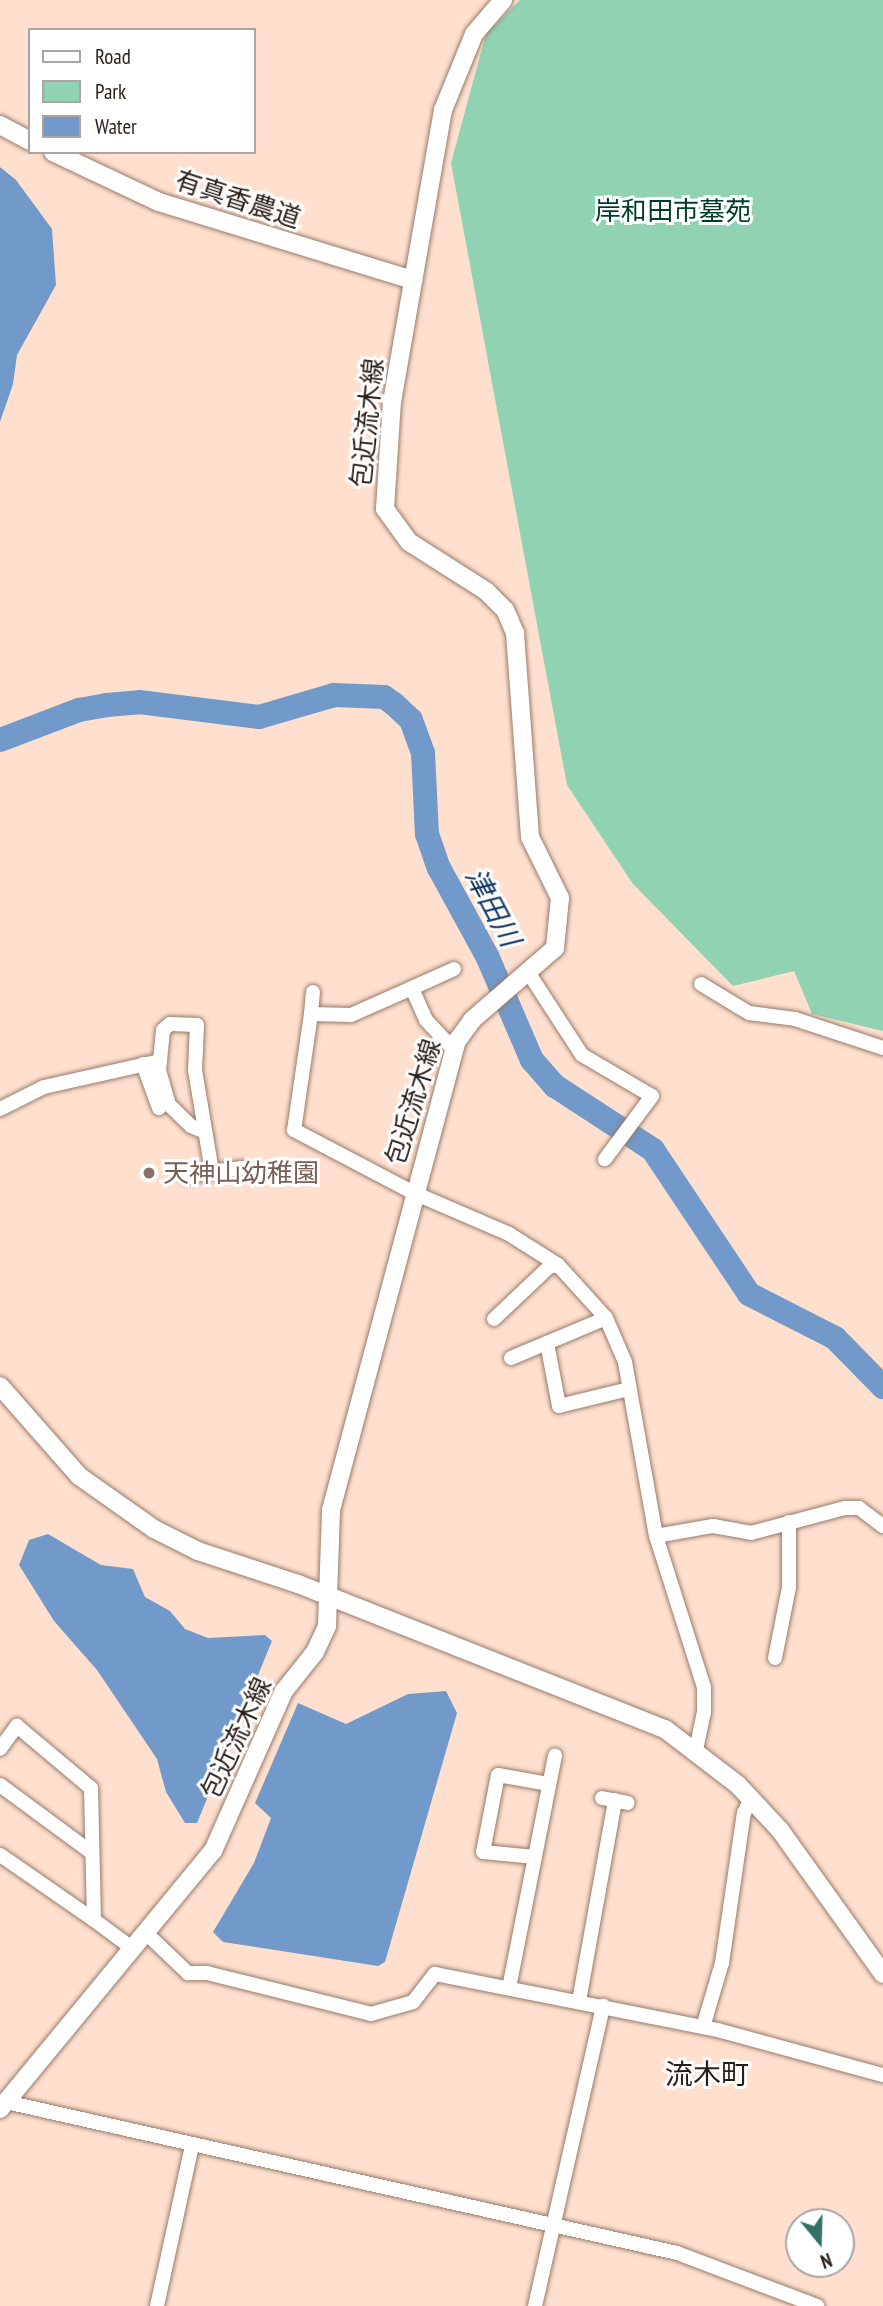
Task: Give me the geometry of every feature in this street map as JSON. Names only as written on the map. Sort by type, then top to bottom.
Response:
[{"type":"street","name":"包近流木線","points":[[3,2106],[213,1851],[284,1691],[319,1643],[327,1626],[331,1510],[454,1050],[472,1020],[555,948],[560,898],[530,837],[515,633],[505,610],[486,590],[409,542],[384,509],[392,402],[443,110],[474,34],[503,0]]},
{"type":"street","points":[[0,125],[28,140]]},
{"type":"street","name":"有真香農道","points":[[57,154],[159,202],[413,279]]},
{"type":"street","points":[[311,1014],[351,1015],[454,969]]},
{"type":"street","points":[[523,976],[582,1055],[652,1096],[605,1159]]},
{"type":"street","points":[[701,984],[749,1013],[795,1019],[883,1048]]},
{"type":"street","points":[[412,988],[426,1020],[454,1050]]},
{"type":"street","points":[[313,992],[294,1130],[414,1193],[509,1234],[558,1265],[606,1318],[620,1346],[656,1536],[704,1686],[704,1712],[696,1751]]},
{"type":"street","points":[[205,1132],[191,1126],[169,1105],[160,1061],[163,1030],[170,1024],[197,1025],[195,1070],[212,1172]]},
{"type":"street","points":[[0,1109],[44,1087],[160,1061]]},
{"type":"street","points":[[144,1064],[159,1108]]},
{"type":"street","points":[[186,1176],[241,1168]]},
{"type":"street","points":[[494,1319],[549,1267],[558,1265]]},
{"type":"street","points":[[511,1358],[606,1318]]},
{"type":"street","points":[[547,1343],[559,1406],[629,1390]]},
{"type":"street","points":[[0,1386],[45,1442],[110,1502],[198,1551],[298,1584],[328,1599],[629,1712],[696,1751],[751,1799],[780,1830],[883,1974]]},
{"type":"street","points":[[656,1536],[713,1526],[751,1533],[852,1508],[874,1517],[883,1526]]},
{"type":"street","points":[[775,1658],[789,1587],[789,1522]]},
{"type":"street","points":[[0,1748],[17,1726],[90,1787],[94,1920]]},
{"type":"street","points":[[509,1988],[555,1756]]},
{"type":"street","points":[[535,1857],[483,1852],[498,1774],[549,1784]]},
{"type":"street","points":[[0,1785],[91,1852]]},
{"type":"street","points":[[704,2026],[722,1963],[744,1813],[751,1799]]},
{"type":"street","points":[[579,2001],[615,1801]]},
{"type":"street","points":[[0,1855],[133,1949]]},
{"type":"street","points":[[147,1934],[188,1973],[207,1973],[371,2014],[413,2002],[435,1973],[704,2026],[883,2075]]},
{"type":"street","points":[[535,2306],[603,2006]]},
{"type":"street","points":[[3,2106],[192,2144],[677,2253],[817,2306]]},
{"type":"street","points":[[157,2306],[192,2144]]},
{"type":"green space","name":"岸和田市墓苑","points":[[520,0],[883,0],[883,1031],[812,1014],[794,971],[733,986],[633,884],[567,785],[451,163],[486,34]]},
{"type":"water","points":[[0,167],[16,180],[52,229],[56,285],[17,355],[13,384],[0,422]]},
{"type":"water","points":[[48,1534],[101,1565],[133,1569],[145,1597],[170,1611],[185,1629],[208,1638],[265,1635],[272,1641],[197,1823],[185,1823],[166,1792],[157,1759],[97,1670],[54,1621],[19,1565],[29,1540]]},
{"type":"water","points":[[446,1691],[457,1713],[385,1962],[378,1966],[223,1942],[213,1932],[254,1863],[271,1818],[255,1803],[298,1703],[346,1724],[408,1694]]},
{"type":"waterway","name":"津田川","points":[[0,740],[79,710],[139,702],[259,717],[334,695],[384,697],[394,704],[411,720],[423,753],[427,834],[439,868],[488,958],[532,1060],[555,1086],[653,1150],[749,1294],[835,1338],[883,1387]]},
{"type":"place","name":"天神山幼稚園","points":[[149,1173]]},
{"type":"district","name":"流木町","points":[[707,2074]]}]
